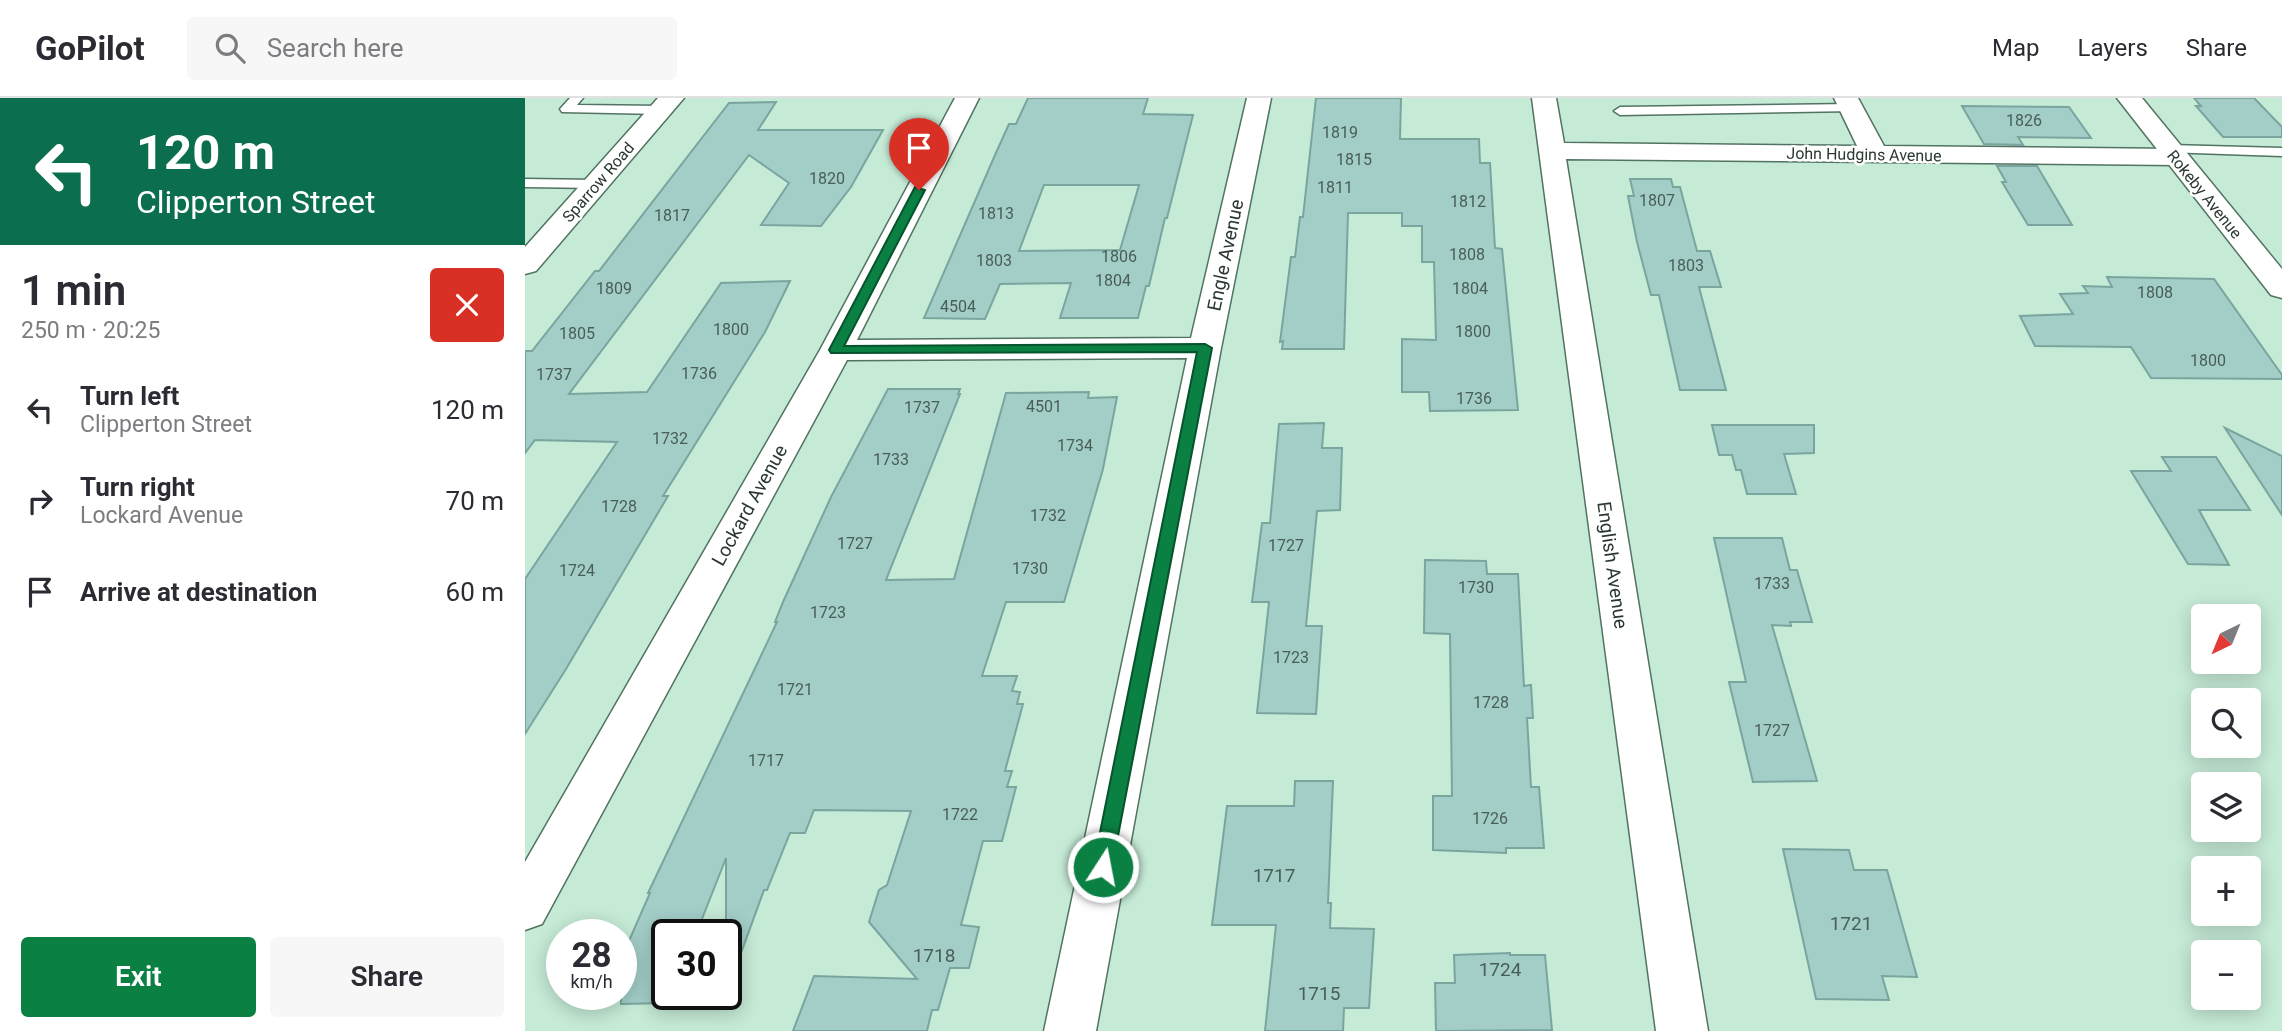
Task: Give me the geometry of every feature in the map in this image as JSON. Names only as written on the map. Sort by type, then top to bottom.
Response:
[{"type":"street","name":"Lockard Avenue","points":[[525,908],[836,350],[967,98]]},
{"type":"street","name":"Engle Avenue","points":[[1070,1031],[1205,348],[1259,98]]},
{"type":"street","name":"English Avenue","points":[[1544,98],[1682,1031]]},
{"type":"street","name":"Rokeby Avenue","points":[[2129,98],[2282,289]]},
{"type":"street","points":[[1849,103],[1875,155]]},
{"type":"street","name":"Sparrow Road","points":[[525,265],[666,104]]},
{"type":"street","name":"John Hudgins Avenue","points":[[1552,150],[1875,155],[2173,153]]},
{"type":"street","points":[[836,350],[1205,348]]},
{"type":"lane","points":[[577,98],[566,109],[666,104]]},
{"type":"lane","points":[[1620,111],[1849,103]]},
{"type":"lane","points":[[2173,153],[2282,152]]},
{"type":"lane","points":[[525,183],[597,184]]},
{"type":"building","points":[[1028,98],[1148,98],[1143,114],[1193,115],[1149,286],[1146,286],[1138,318],[1060,318],[1071,283],[1000,284],[985,319],[924,318],[1009,124],[1016,124]],"holes":[[[1044,185],[1139,185],[1120,250],[1019,251]]]},
{"type":"building","points":[[1316,98],[1401,98],[1400,139],[1479,139],[1480,163],[1490,163],[1495,248],[1502,249],[1518,410],[1430,411],[1429,392],[1402,392],[1402,339],[1436,340],[1434,262],[1422,262],[1422,226],[1402,226],[1402,213],[1348,213],[1344,349],[1282,349],[1283,341],[1280,342],[1291,257],[1295,257],[1300,217],[1303,217]]},
{"type":"building","points":[[2194,98],[2254,98],[2282,127],[2282,137],[2223,137],[2196,106],[2201,106]]},
{"type":"building","points":[[776,102],[758,130],[883,130],[851,187],[821,226],[761,225],[789,183],[749,155],[569,394],[647,392],[721,283],[790,281],[765,332],[663,496],[668,496],[525,734],[525,579],[617,442],[535,440],[525,453],[525,351],[532,351],[595,271],[599,271],[729,103]]},
{"type":"building","points":[[1962,106],[2069,107],[2091,138],[2018,137],[2023,145],[1984,144]]},
{"type":"building","points":[[1997,166],[2037,166],[2072,225],[2028,225],[2002,182],[2006,182]]},
{"type":"building","points":[[1630,179],[1671,179],[1673,187],[1680,187],[1697,251],[1710,251],[1721,287],[1699,287],[1726,390],[1680,390],[1659,295],[1651,295],[1637,242],[1628,196],[1634,196]]},
{"type":"building","points":[[2107,277],[2214,279],[2282,375],[2282,379],[2151,378],[2131,347],[2035,346],[2020,316],[2073,314],[2060,294],[2088,293],[2083,286],[2112,287]]},
{"type":"building","points":[[888,389],[960,389],[886,580],[954,579],[1006,393],[1089,392],[1088,398],[1117,397],[1103,469],[1064,602],[1006,602],[982,676],[1017,676],[1012,691],[1020,692],[1017,704],[1023,704],[1005,771],[1012,771],[1007,787],[1016,787],[1002,841],[983,841],[961,925],[979,927],[969,968],[950,968],[938,1010],[932,1010],[927,1031],[793,1031],[814,976],[917,979],[869,922],[879,890],[887,885],[911,811],[814,810],[805,833],[790,833],[767,890],[764,890],[742,950],[742,919],[726,919],[726,858],[702,919],[651,919],[651,1003],[637,1004],[637,923],[648,893],[777,622],[783,602],[831,497]]},
{"type":"building","points":[[1324,423],[1322,448],[1342,448],[1340,510],[1317,511],[1306,626],[1322,626],[1316,714],[1257,713],[1269,602],[1252,602],[1262,523],[1270,523],[1279,424]]},
{"type":"building","points":[[1712,425],[1814,425],[1814,453],[1784,454],[1796,494],[1747,494],[1741,470],[1736,470],[1732,455],[1719,455]]},
{"type":"building","points":[[2225,428],[2282,456],[2282,515]]},
{"type":"building","points":[[2162,457],[2216,457],[2250,510],[2199,510],[2229,565],[2188,564],[2131,471],[2171,471]]},
{"type":"building","points":[[1714,538],[1782,538],[1790,570],[1797,570],[1812,622],[1790,622],[1791,626],[1772,625],[1817,781],[1753,782],[1729,682],[1746,682]]},
{"type":"building","points":[[1425,560],[1486,561],[1487,574],[1518,574],[1524,686],[1531,685],[1533,718],[1527,718],[1531,787],[1539,787],[1544,848],[1506,848],[1506,853],[1433,850],[1433,796],[1452,796],[1450,634],[1424,633]]},
{"type":"building","points":[[1295,781],[1333,781],[1328,903],[1331,903],[1330,928],[1374,929],[1369,1008],[1344,1008],[1343,1031],[1265,1031],[1276,925],[1212,925],[1227,806],[1294,806]]},
{"type":"building","points":[[1783,849],[1849,850],[1854,870],[1887,870],[1917,977],[1882,976],[1889,1000],[1816,999]]},
{"type":"building","points":[[1454,955],[1545,955],[1552,1030],[1436,1031],[1435,983],[1455,983]]},
{"type":"route","points":[[919,190],[836,350],[1205,348],[1103,867]]}]
